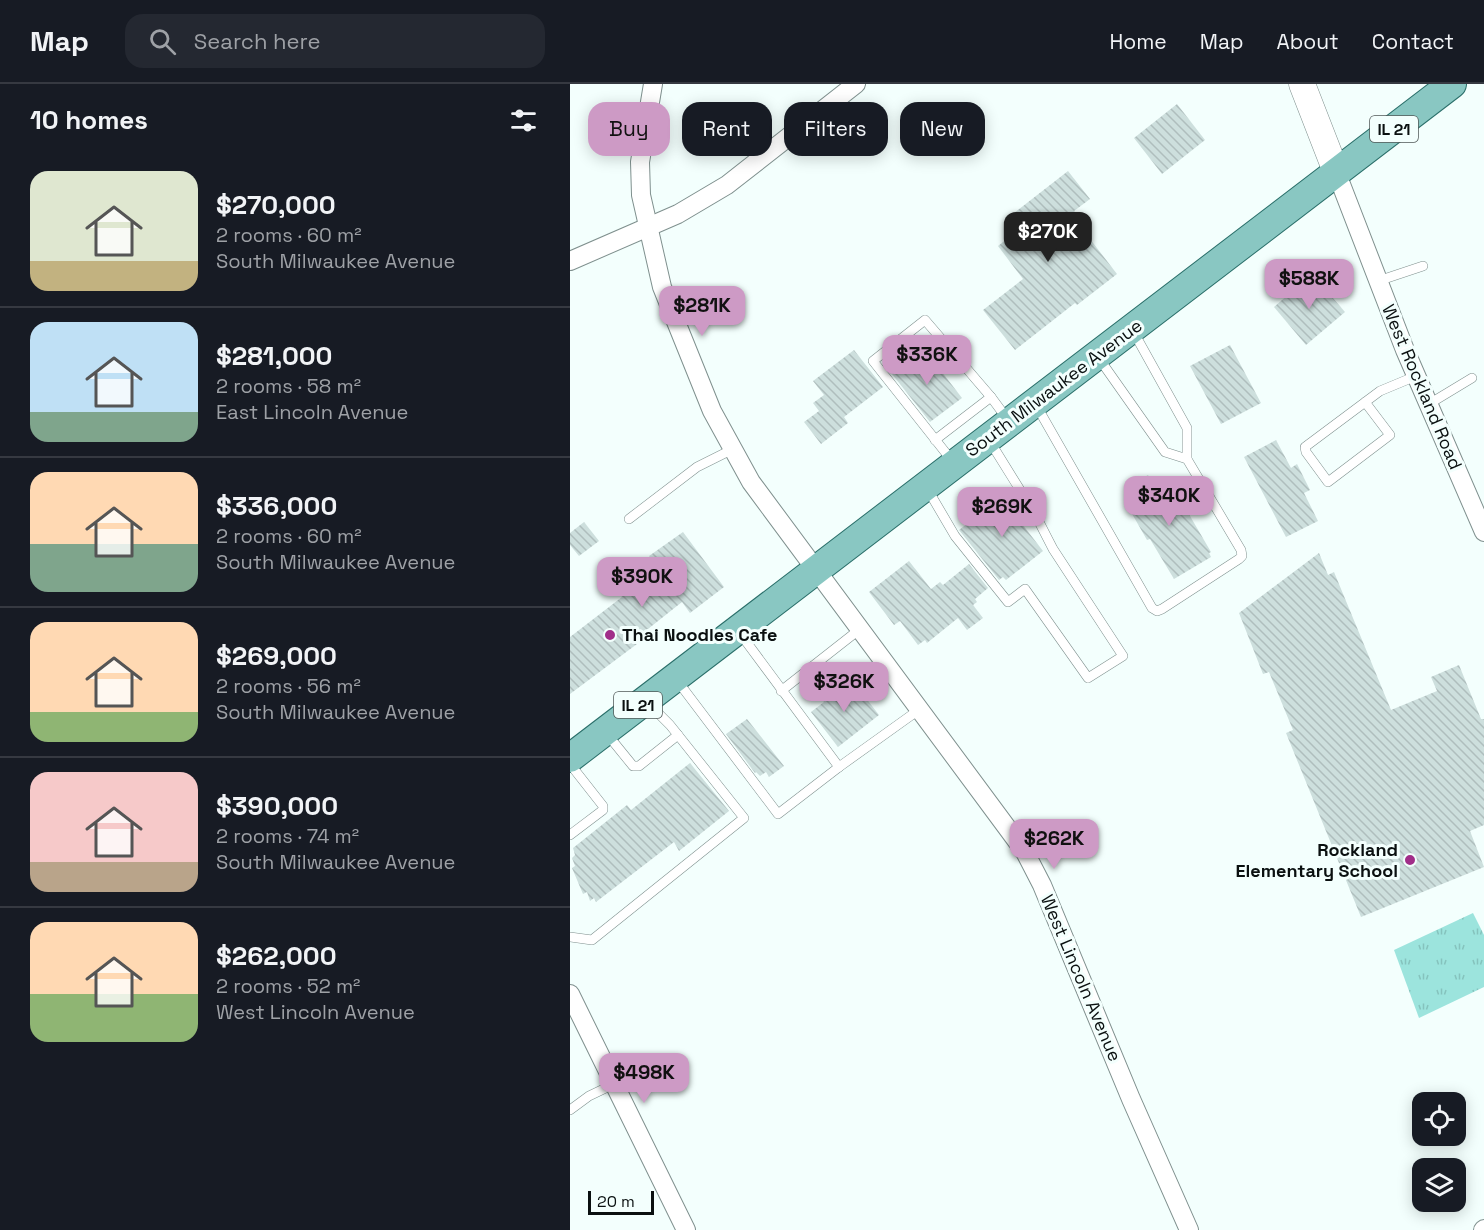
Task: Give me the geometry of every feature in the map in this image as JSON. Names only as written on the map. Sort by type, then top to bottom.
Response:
[{"type":"main road","name":"South Milwaukee Avenue","points":[[570,758],[1452,84]]},
{"type":"street","name":"West Lincoln Avenue","points":[[653,84],[640,162],[641,195],[662,286],[712,411],[751,482],[1025,852],[1042,885],[1189,1230]]},
{"type":"street","points":[[570,261],[678,214],[727,185],[856,84]]},
{"type":"street","points":[[1302,84],[1337,174]]},
{"type":"street","name":"West Rockland Road","points":[[1337,174],[1416,376],[1480,512],[1484,532]]},
{"type":"street","points":[[570,994],[686,1230]]},
{"type":"lane","points":[[1378,281],[1423,266]]},
{"type":"lane","points":[[925,486],[955,536],[1008,602],[1025,590],[1088,678],[1123,656],[1053,549],[999,430],[991,397],[928,321],[922,321],[873,361],[954,464]]},
{"type":"lane","points":[[1034,403],[1152,608],[1157,611],[1242,556],[1241,550],[1186,459],[1187,428],[1132,329]]},
{"type":"lane","points":[[1097,356],[1165,452],[1186,459]]},
{"type":"lane","points":[[1365,402],[1390,435],[1328,482],[1306,452],[1305,447],[1365,402],[1380,391],[1416,376]]},
{"type":"lane","points":[[1429,404],[1473,378]]},
{"type":"lane","points":[[935,440],[991,397]]},
{"type":"lane","points":[[629,519],[697,467],[733,449]]},
{"type":"lane","points":[[737,629],[839,767]]},
{"type":"lane","points":[[781,691],[860,629]]},
{"type":"lane","points":[[675,677],[778,814],[839,767],[920,710]]},
{"type":"lane","points":[[570,937],[592,940],[743,821],[743,816],[678,735],[645,700]]},
{"type":"lane","points":[[604,731],[633,766],[639,766],[678,735]]},
{"type":"lane","points":[[570,764],[603,806],[603,810],[570,835]]},
{"type":"lane","points":[[570,1110],[590,1096],[614,1084]]},
{"type":"green space","points":[[1473,913],[1484,935],[1484,987],[1419,1018],[1394,950]]},
{"type":"building","points":[[1177,104],[1205,140],[1162,174],[1134,138]]},
{"type":"building","points":[[1068,171],[1090,199],[1074,211],[1083,223],[1080,226],[1117,274],[1077,305],[1075,303],[1015,350],[983,310],[1023,279],[998,246],[1018,230],[1009,217]]},
{"type":"building","points":[[1312,274],[1345,312],[1306,345],[1274,307]]},
{"type":"building","points":[[1230,345],[1261,403],[1221,424],[1190,366]]},
{"type":"building","points":[[854,350],[883,387],[844,417],[848,423],[821,444],[804,422],[819,411],[813,403],[824,395],[813,381]]},
{"type":"building","points":[[925,350],[962,398],[930,422],[892,374]]},
{"type":"building","points":[[1276,440],[1291,468],[1297,464],[1310,490],[1304,493],[1318,521],[1286,537],[1244,457]]},
{"type":"building","points":[[1148,475],[1155,488],[1169,480],[1211,552],[1209,553],[1211,557],[1174,579],[1150,539],[1147,540],[1127,505],[1140,497],[1133,484]]},
{"type":"building","points":[[1013,493],[1024,509],[1016,516],[1043,551],[1006,580],[1003,577],[999,580],[959,530],[1004,495],[1006,498]]},
{"type":"building","points":[[584,522],[599,541],[579,556],[570,545],[570,533]]},
{"type":"building","points":[[683,532],[724,587],[690,613],[682,602],[633,638],[637,644],[570,694],[570,637],[622,597],[620,594],[655,565],[649,556]]},
{"type":"building","name":"Rockland Elementary School","points":[[1319,553],[1328,575],[1334,572],[1391,710],[1437,691],[1431,677],[1459,665],[1481,719],[1484,719],[1484,825],[1470,831],[1484,867],[1361,917],[1286,733],[1293,730],[1269,672],[1263,674],[1239,613]]},
{"type":"building","points":[[909,561],[931,589],[940,582],[943,585],[969,564],[988,588],[975,599],[977,602],[973,605],[983,618],[967,630],[958,618],[927,643],[925,640],[918,645],[900,621],[894,625],[869,592]]},
{"type":"building","points":[[852,680],[879,715],[838,747],[811,712],[824,702],[821,697],[836,686],[838,690]]},
{"type":"building","points":[[747,719],[784,766],[769,777],[766,772],[760,776],[755,773],[726,734]]},
{"type":"building","points":[[690,763],[729,811],[679,851],[674,842],[596,902],[594,898],[590,901],[587,892],[583,894],[572,868],[575,866],[572,858],[575,855],[573,848],[627,805],[631,810]]},
{"type":"place","name":"Thai Noodles Cafe","points":[[610,635]]},
{"type":"place","name":"Rockland Elementary School","points":[[1410,860]]}]
